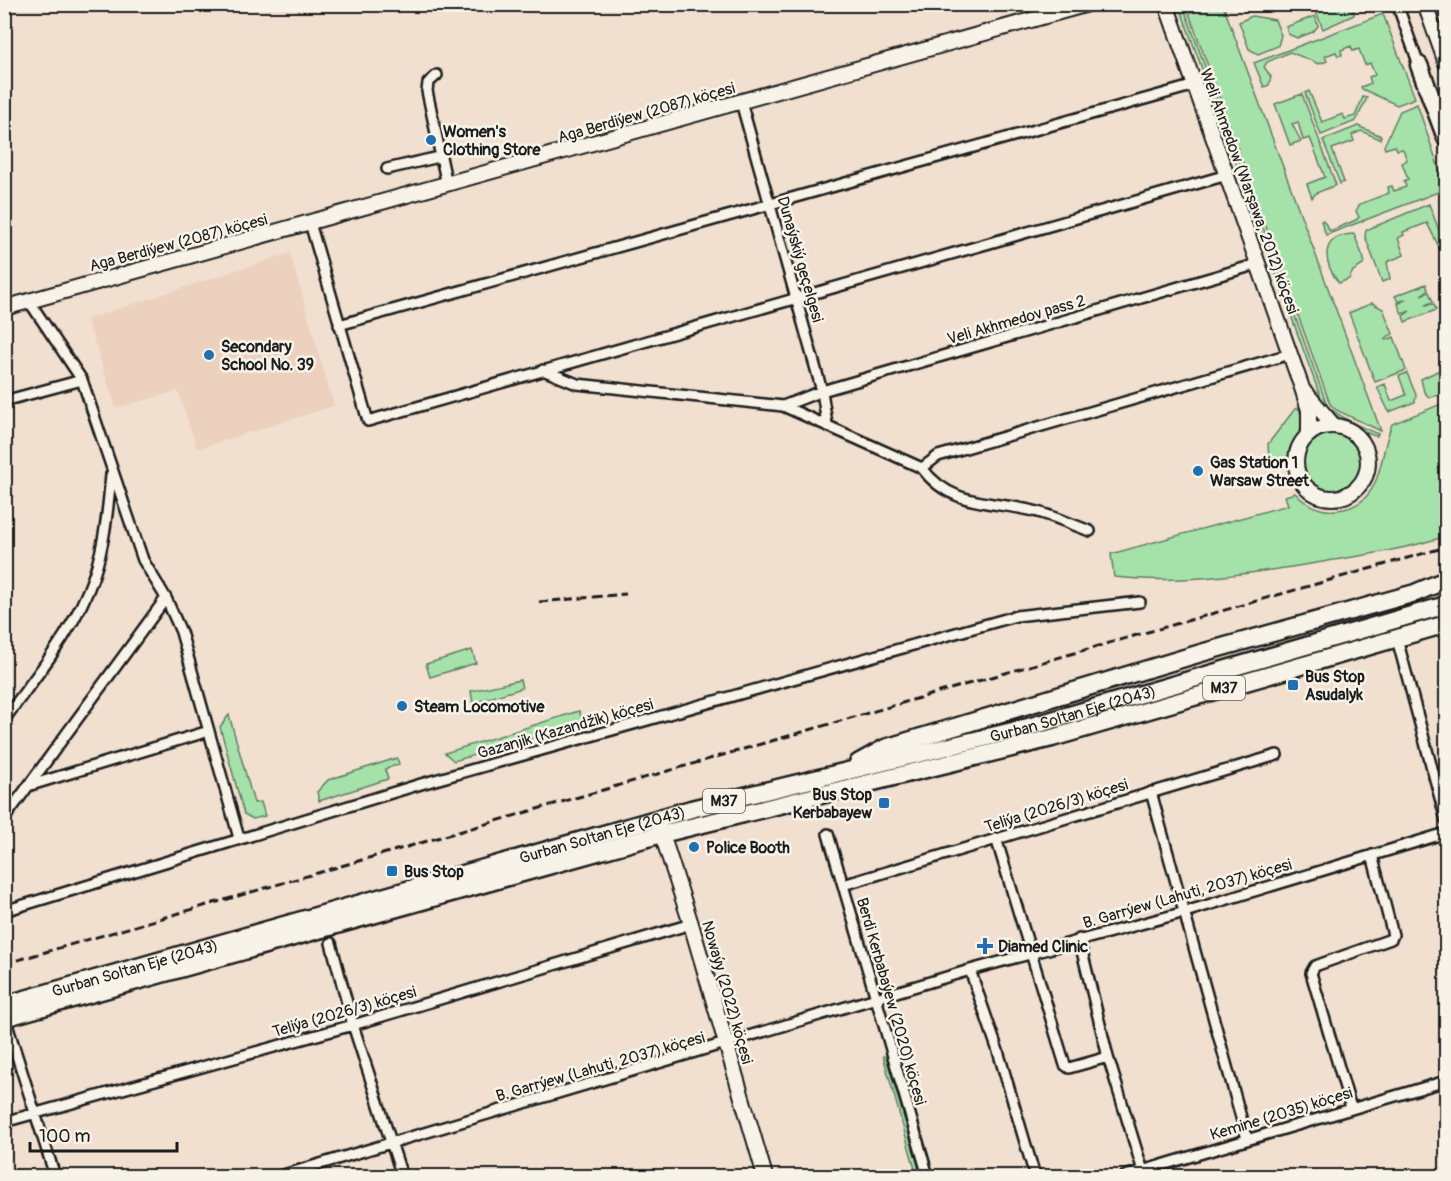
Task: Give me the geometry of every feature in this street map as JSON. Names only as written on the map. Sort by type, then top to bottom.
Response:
[{"type":"highway","points":[[1419,65],[1446,138]]},
{"type":"highway","points":[[841,773],[885,748],[1202,653],[1415,593],[1446,580]]},
{"type":"highway","name":"Gurban Soltan Eje (2043)","points":[[5,1018],[841,773],[1025,728],[1446,604]]},
{"type":"highway","name":"Gurban Soltan Eje (2043)","points":[[4,1005],[659,826],[1052,738],[1446,624]]},
{"type":"street","name":"Aga Berdiýew (2087) köçesi","points":[[4,308],[1088,4]]},
{"type":"street","name":"Weli Ahmedow (Warşawa, 2012) köçesi","points":[[1166,4],[1302,388],[1308,410],[1310,434],[1301,444],[1297,457],[1299,476],[1307,487],[1317,494],[1330,497],[1343,496],[1355,489],[1363,479],[1367,467],[1367,454],[1358,436],[1347,429],[1334,426],[1302,388]]},
{"type":"street","points":[[1397,4],[1419,65]]},
{"type":"street","points":[[1425,4],[1446,63]]},
{"type":"street","points":[[437,75],[428,83],[427,92],[439,157],[447,185]]},
{"type":"street","points":[[339,325],[1195,85]]},
{"type":"street","name":"Dunaýskiý geçelgesi","points":[[741,102],[822,391],[827,424]]},
{"type":"street","points":[[387,169],[439,157]]},
{"type":"street","points":[[310,223],[368,421],[1227,175]]},
{"type":"street","name":"Veli Akhmedov pass 2","points":[[783,406],[822,391],[1258,264]]},
{"type":"street","points":[[29,301],[82,380],[143,560],[166,598],[181,632],[239,838]]},
{"type":"street","points":[[922,468],[945,454],[1290,354]]},
{"type":"street","points":[[543,370],[585,386],[783,406],[922,468],[938,488],[960,498],[1038,512],[1090,531]]},
{"type":"street","points":[[4,401],[82,380]]},
{"type":"street","points":[[1310,434],[1321,428],[1334,426]]},
{"type":"street","points":[[4,720],[65,634],[86,594],[94,574],[106,523],[111,469]]},
{"type":"street","points":[[4,471],[4,506]]},
{"type":"street","points":[[4,819],[166,598]]},
{"type":"street","name":"Gazanjik (Kazandžik) köçesi","points":[[4,911],[239,838],[1016,616],[1140,603]]},
{"type":"street","points":[[1397,639],[1446,820]]},
{"type":"street","points":[[31,785],[209,731]]},
{"type":"street","name":"Teliýa (2026/3) köçesi","points":[[843,885],[1277,754]]},
{"type":"street","points":[[1151,792],[1247,1139]]},
{"type":"street","name":"Nowaýy (2022) köçesi","points":[[659,826],[691,924],[765,1176]]},
{"type":"street","name":"B. Garrýew (Lahuti, 2037) köçesi","points":[[280,1176],[970,970],[1185,912],[1446,833]]},
{"type":"street","name":"Berdi Kerbabaýew (2020) köçesi","points":[[828,834],[928,1176]]},
{"type":"street","points":[[996,838],[1065,1065],[1069,1068],[1108,1057]]},
{"type":"street","points":[[1352,1108],[1311,973],[1315,966],[1391,939],[1393,934],[1372,855]]},
{"type":"street","name":"Teliýa (2026/3) köçesi","points":[[4,1122],[353,1025],[691,924]]},
{"type":"street","points":[[1079,939],[1108,1057],[1143,1171]]},
{"type":"street","points":[[331,943],[353,1025],[402,1176]]},
{"type":"street","points":[[970,970],[998,1051],[1035,1176]]},
{"type":"street","points":[[5,1018],[55,1176]]},
{"type":"street","name":"Kemine (2035) köçesi","points":[[1125,1176],[1446,1081]]},
{"type":"shaded area","name":"Secondary School No. 39","points":[[290,253],[334,406],[197,449],[178,391],[116,408],[87,319]]},
{"type":"green space","points":[[1179,5],[1183,5],[1327,405],[1343,417],[1378,434],[1377,436],[1358,429],[1324,407]]},
{"type":"green space","points":[[1186,5],[1223,5],[1381,431],[1336,410],[1330,404]]},
{"type":"green space","points":[[1337,5],[1353,5],[1354,15],[1323,29],[1316,12]]},
{"type":"green space","points":[[1383,14],[1415,98],[1397,105],[1362,89],[1361,87],[1371,83],[1369,77],[1375,75],[1370,63],[1365,65],[1359,49],[1353,51],[1351,46],[1341,50],[1342,55],[1338,56],[1336,52],[1325,56],[1327,61],[1319,64],[1290,52],[1267,62],[1264,67],[1271,77],[1269,85],[1264,87],[1254,63]]},
{"type":"green space","points":[[1252,16],[1275,20],[1281,35],[1278,46],[1258,54],[1249,49],[1239,22]]},
{"type":"green space","points":[[1315,16],[1318,26],[1313,32],[1297,38],[1288,34],[1286,27]]},
{"type":"green space","points":[[1309,91],[1322,122],[1343,114],[1345,119],[1355,116],[1363,97],[1367,98],[1356,121],[1321,135],[1305,93]]},
{"type":"green space","points":[[1302,94],[1336,185],[1316,193],[1312,198],[1307,184],[1325,177],[1310,138],[1303,140],[1298,122],[1292,124],[1301,141],[1290,145],[1275,104]]},
{"type":"green space","points":[[1417,104],[1446,189],[1326,235],[1321,221],[1323,220],[1330,231],[1356,220],[1359,217],[1356,211],[1360,204],[1389,193],[1388,187],[1392,186],[1394,191],[1406,187],[1404,181],[1408,179],[1402,163],[1407,160],[1403,149],[1397,150],[1395,146],[1385,149],[1384,146],[1400,111]]},
{"type":"green space","points":[[1358,126],[1381,136],[1380,139],[1361,131],[1352,135],[1354,141],[1332,149],[1344,182],[1340,184],[1323,140]]},
{"type":"green space","points":[[1429,204],[1446,249],[1441,251],[1427,223],[1403,232],[1404,235],[1398,238],[1404,255],[1387,262],[1390,279],[1382,282],[1365,236],[1366,230]]},
{"type":"green space","points":[[1354,234],[1364,259],[1363,265],[1353,271],[1349,279],[1339,283],[1329,266],[1327,251],[1335,239],[1343,235]]},
{"type":"green space","points":[[1426,284],[1428,290],[1421,295],[1429,292],[1433,302],[1425,305],[1434,304],[1436,310],[1405,322],[1403,316],[1410,311],[1402,314],[1398,304],[1406,299],[1398,302],[1395,296]]},
{"type":"green space","points":[[1372,303],[1383,309],[1393,334],[1385,338],[1386,340],[1394,337],[1406,370],[1375,382],[1349,313]]},
{"type":"green space","points":[[1446,367],[1446,394],[1429,397],[1424,392],[1421,379]]},
{"type":"green space","points":[[1407,373],[1416,395],[1415,402],[1389,412],[1377,387],[1385,384],[1391,401],[1406,395],[1399,376]]},
{"type":"green space","points":[[1446,402],[1446,536],[1376,553],[1252,573],[1169,579],[1114,577],[1111,554],[1288,505],[1285,496],[1295,493],[1304,501],[1320,509],[1337,510],[1352,507],[1363,500],[1377,478],[1392,424]]},
{"type":"green space","points":[[1299,408],[1303,423],[1288,459],[1282,465],[1269,459],[1268,444],[1295,409]]},
{"type":"green space","points":[[1333,433],[1349,438],[1357,446],[1362,462],[1357,478],[1349,486],[1333,491],[1317,486],[1309,478],[1304,462],[1309,446],[1317,438]]},
{"type":"green space","points":[[472,650],[476,663],[430,677],[426,664]]},
{"type":"green space","points":[[520,680],[522,688],[473,703],[471,691]]},
{"type":"green space","points":[[579,711],[584,723],[454,761],[445,753]]},
{"type":"green space","points":[[229,715],[254,803],[261,802],[265,816],[253,819],[244,814],[220,727]]},
{"type":"green space","points":[[397,758],[399,764],[385,769],[388,779],[319,801],[317,792],[328,780]]},
{"type":"green space","points":[[883,1056],[886,1057],[921,1176],[917,1176]]},
{"type":"railway","points":[[4,964],[1446,547]]},
{"type":"railway","points":[[539,602],[626,594]]},
{"type":"place","name":"Women's Clothing Store","points":[[431,140]]},
{"type":"place","name":"Secondary School No. 39","points":[[209,355]]},
{"type":"place","name":"Gas Station 1 Warsaw Street","points":[[1198,471]]},
{"type":"place","name":"Bus Stop Asudalyk","points":[[1293,685]]},
{"type":"place","name":"Steam Locomotive","points":[[402,706]]},
{"type":"place","name":"Bus Stop Kerbabayew","points":[[884,803]]},
{"type":"place","name":"Police Booth","points":[[694,847]]},
{"type":"place","name":"Bus Stop","points":[[392,871]]},
{"type":"place","name":"Diamed Clinic","points":[[985,946]]}]
